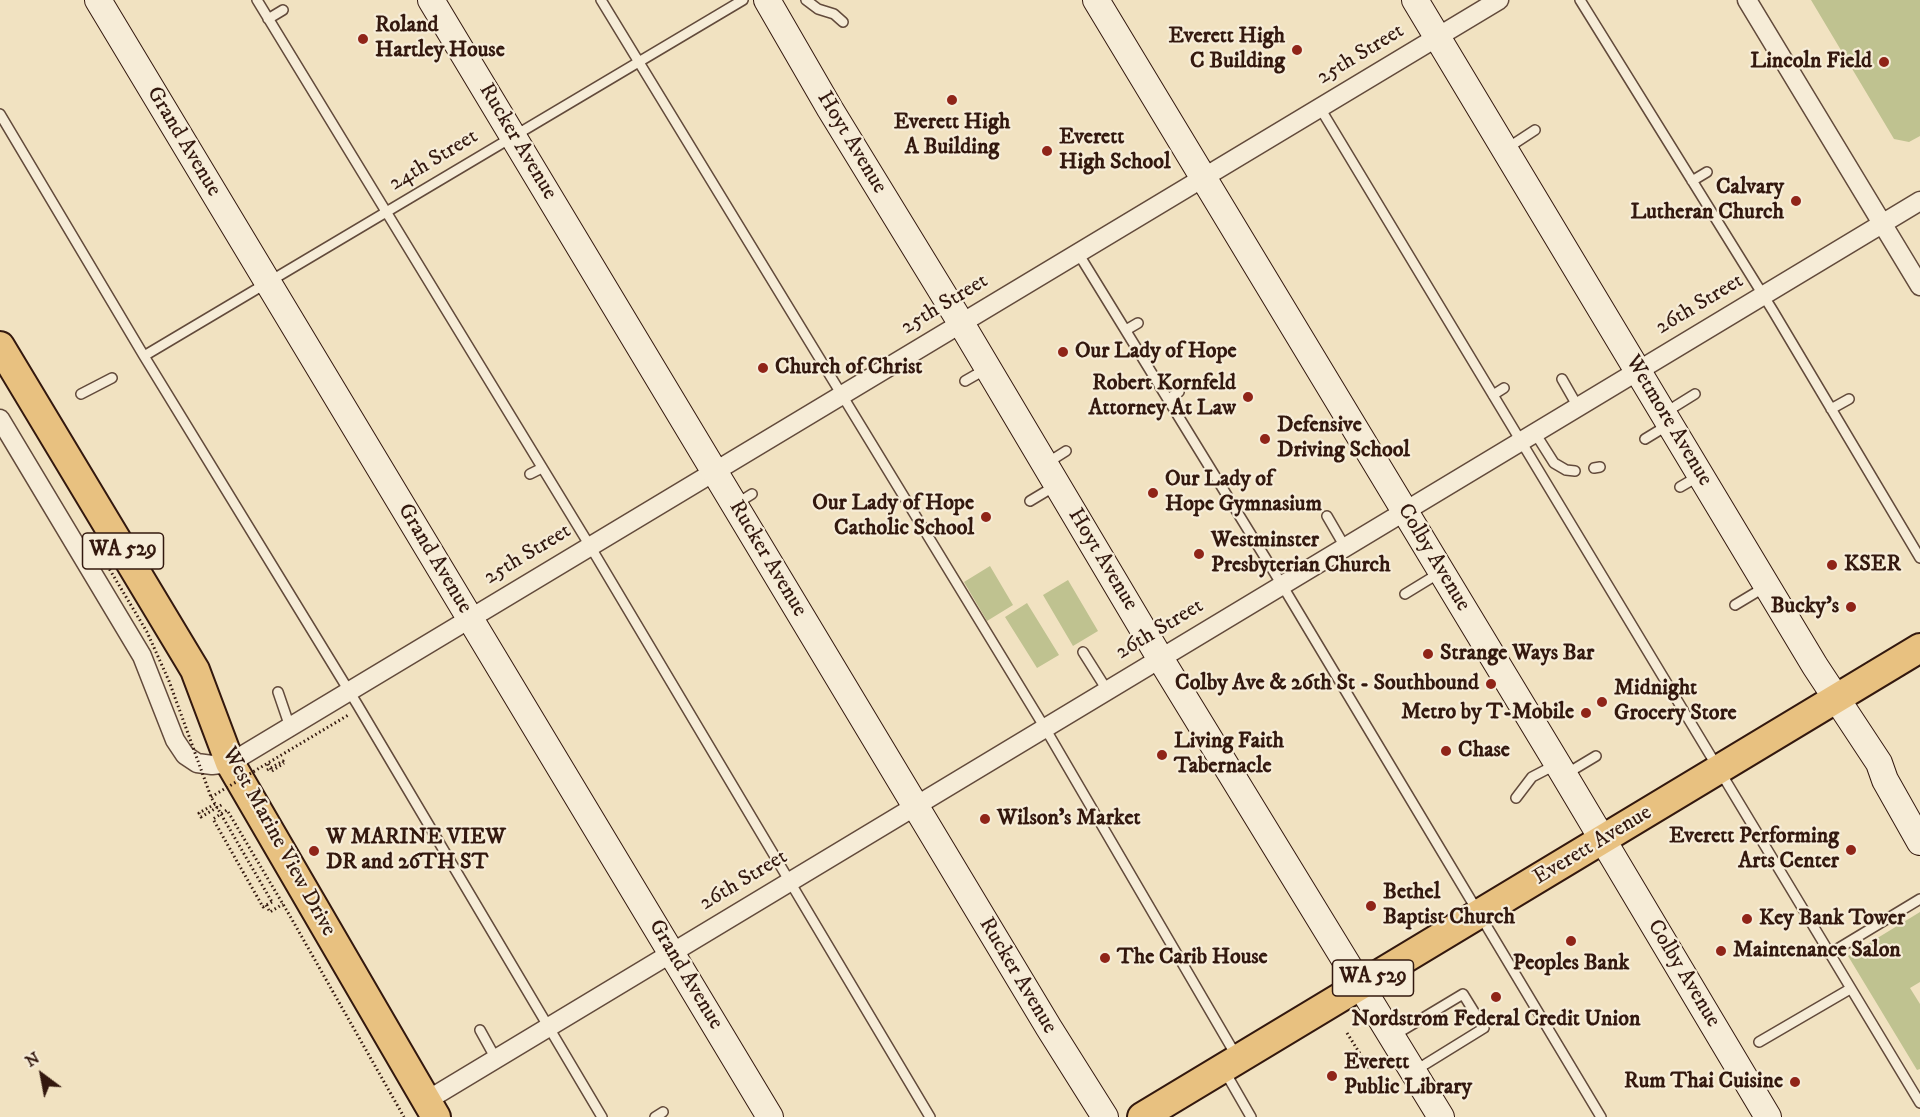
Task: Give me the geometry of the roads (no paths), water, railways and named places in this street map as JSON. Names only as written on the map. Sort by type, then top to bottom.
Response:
[{"type":"main road","name":"West Marine View Drive","points":[[0,346],[195,670],[230,763],[422,1112]]},
{"type":"main road","name":"Everett Avenue","points":[[1142,1117],[1920,648]]},
{"type":"street","name":"Grand Avenue","points":[[98,0],[770,1117]]},
{"type":"street","name":"Rucker Avenue","points":[[431,0],[714,471],[743,499],[916,806],[1048,1028],[1105,1117]]},
{"type":"street","name":"Hoyt Avenue","points":[[767,0],[830,109],[988,368],[1056,467],[1160,658],[1441,1117]]},
{"type":"street","name":"Colby Avenue","points":[[1096,0],[1561,769],[1768,1117]]},
{"type":"street","name":"Wetmore Avenue","points":[[1414,0],[1667,419],[1690,481],[1767,586],[1836,699],[1857,727],[1879,763],[1885,780],[1920,842]]},
{"type":"street","name":"25th Street","points":[[230,763],[1499,0]]},
{"type":"street","points":[[1747,0],[1920,286]]},
{"type":"street","name":"26th Street","points":[[422,1112],[496,1059],[1920,201]]},
{"type":"street","points":[[0,419],[142,656],[175,740],[185,755],[197,762],[212,765],[230,763]]},
{"type":"lane","points":[[257,0],[386,212],[428,289],[590,546],[930,1117]]},
{"type":"lane","points":[[601,0],[774,295],[841,395],[856,430],[1045,728],[1231,1064],[1251,1117]]},
{"type":"lane","name":"24th Street","points":[[144,356],[743,0]]},
{"type":"lane","points":[[806,0],[818,9],[834,14],[843,22]]},
{"type":"lane","points":[[1580,0],[1763,295],[1783,339],[1831,409],[1920,558]]},
{"type":"lane","points":[[268,19],[283,10]]},
{"type":"lane","points":[[1617,82],[1627,76]]},
{"type":"lane","points":[[1320,108],[1374,205],[1493,395],[1528,437],[1554,463],[1566,470],[1575,471]]},
{"type":"lane","points":[[0,114],[144,356],[349,691],[602,1117]]},
{"type":"lane","points":[[1504,150],[1535,130]]},
{"type":"lane","points":[[1692,181],[1707,172]]},
{"type":"lane","points":[[1078,253],[1319,646],[1601,1117]]},
{"type":"lane","points":[[1126,330],[1138,323]]},
{"type":"lane","points":[[965,381],[988,368]]},
{"type":"lane","points":[[81,394],[112,378]]},
{"type":"lane","points":[[1562,379],[1578,407]]},
{"type":"lane","points":[[1493,395],[1504,388]]},
{"type":"lane","points":[[1154,399],[1179,392]]},
{"type":"lane","points":[[1645,439],[1695,394]]},
{"type":"lane","points":[[1831,409],[1849,399]]},
{"type":"lane","points":[[1528,437],[1650,656],[1676,708],[1718,770],[1920,1103]]},
{"type":"lane","points":[[1854,449],[1864,443]]},
{"type":"lane","points":[[1030,501],[1056,467]]},
{"type":"lane","points":[[530,474],[542,468]]},
{"type":"lane","points":[[1327,516],[1345,547]]},
{"type":"lane","points":[[1405,594],[1442,572]]},
{"type":"lane","points":[[1735,605],[1767,586]]},
{"type":"lane","points":[[1319,646],[1329,640]]},
{"type":"lane","points":[[1650,656],[1659,650]]},
{"type":"lane","points":[[1083,652],[1107,690]]},
{"type":"lane","points":[[278,692],[290,727]]},
{"type":"lane","points":[[1352,701],[1362,695]]},
{"type":"lane","points":[[1516,798],[1532,777],[1596,756]]},
{"type":"lane","points":[[1440,848],[1450,842]]},
{"type":"lane","points":[[1829,954],[1920,899]]},
{"type":"lane","points":[[1758,1042],[1850,988]]},
{"type":"lane","points":[[1393,1036],[1463,994],[1484,1028],[1413,1071]]},
{"type":"lane","points":[[480,1030],[496,1059]]},
{"type":"lane","points":[[1548,1049],[1557,1044]]},
{"type":"place","name":"Roland Hartley House","points":[[363,39]]},
{"type":"place","name":"Everett High C Building","points":[[1297,50]]},
{"type":"place","name":"Lincoln Field","points":[[1884,62]]},
{"type":"place","name":"Everett High A Building","points":[[952,100]]},
{"type":"place","name":"Everett High School","points":[[1047,151]]},
{"type":"place","name":"Calvary Lutheran Church","points":[[1796,201]]},
{"type":"place","name":"Our Lady of Hope","points":[[1063,352]]},
{"type":"place","name":"Church of Christ","points":[[763,368]]},
{"type":"place","name":"Robert Kornfeld Attorney At Law","points":[[1248,397]]},
{"type":"place","name":"Defensive Driving School","points":[[1265,439]]},
{"type":"place","name":"Our Lady of Hope Gymnasium","points":[[1153,493]]},
{"type":"place","name":"Our Lady of Hope Catholic School","points":[[986,517]]},
{"type":"place","name":"Westminster Presbyterian Church","points":[[1199,554]]},
{"type":"place","name":"KSER","points":[[1832,565]]},
{"type":"place","name":"Bucky’s","points":[[1851,607]]},
{"type":"place","name":"Strange Ways Bar","points":[[1428,654]]},
{"type":"place","name":"Colby Ave & 26th St - Southbound","points":[[1491,684]]},
{"type":"place","name":"Midnight Grocery Store","points":[[1602,702]]},
{"type":"place","name":"Metro by T-Mobile","points":[[1586,713]]},
{"type":"place","name":"Chase","points":[[1446,751]]},
{"type":"place","name":"Living Faith Tabernacle","points":[[1162,755]]},
{"type":"place","name":"Wilson’s Market","points":[[985,819]]},
{"type":"place","name":"Everett Performing Arts Center","points":[[1851,850]]},
{"type":"place","name":"W MARINE VIEW DR and 26TH ST","points":[[314,851]]},
{"type":"place","name":"Bethel Baptist Church","points":[[1371,906]]},
{"type":"place","name":"Key Bank Tower","points":[[1747,919]]},
{"type":"place","name":"Peoples Bank","points":[[1571,941]]},
{"type":"place","name":"Maintenance Salon","points":[[1721,951]]},
{"type":"place","name":"The Carib House","points":[[1105,958]]},
{"type":"place","name":"Nordstrom Federal Credit Union","points":[[1496,997]]},
{"type":"place","name":"Everett Public Library","points":[[1332,1076]]},
{"type":"place","name":"Rum Thai Cuisine","points":[[1795,1082]]}]
